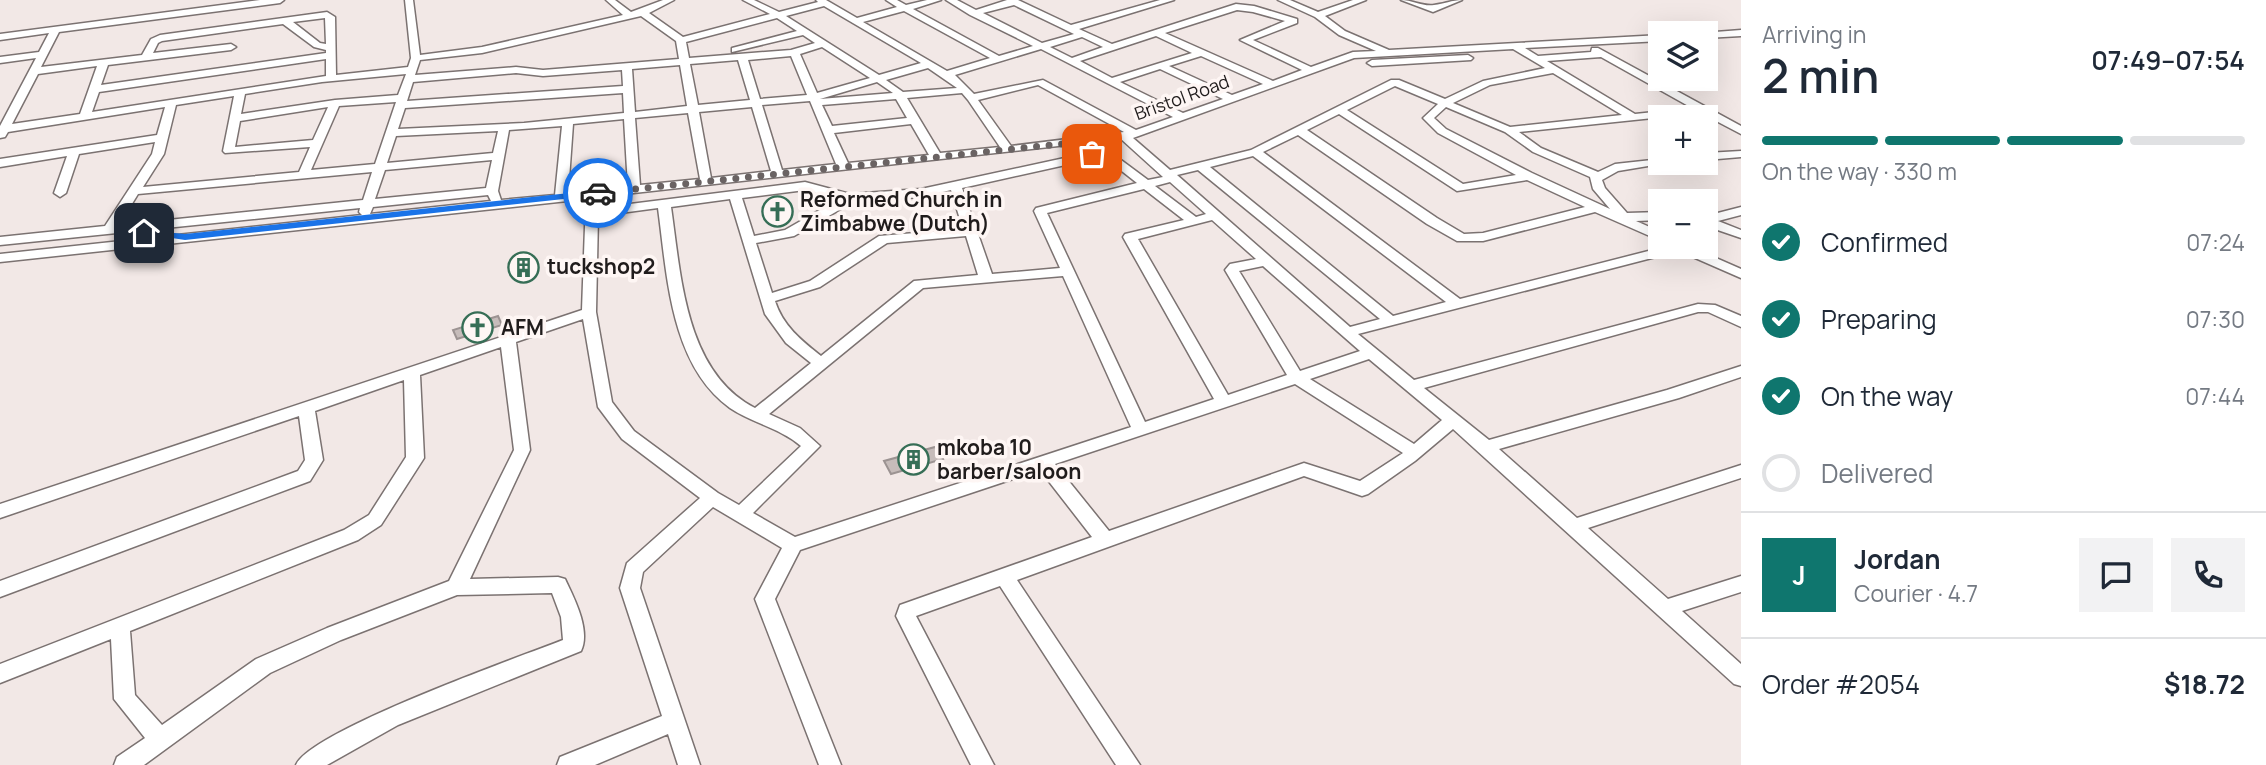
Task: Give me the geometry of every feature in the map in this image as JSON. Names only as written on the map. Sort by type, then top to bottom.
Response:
[{"type":"street","points":[[0,37],[246,2],[280,0]]},
{"type":"street","points":[[363,218],[413,69],[409,0]]},
{"type":"street","points":[[610,0],[629,15]]},
{"type":"street","points":[[413,69],[482,50],[643,13],[670,0]]},
{"type":"street","points":[[747,0],[778,15],[901,96],[936,157]]},
{"type":"street","points":[[890,0],[999,59]]},
{"type":"street","points":[[855,21],[937,0]]},
{"type":"street","points":[[950,0],[1182,117]]},
{"type":"street","points":[[1216,0],[1294,21],[1245,40],[1310,70]]},
{"type":"street","points":[[1282,0],[1318,15],[1342,33],[1387,52]]},
{"type":"street","points":[[1318,15],[1362,0]]},
{"type":"street","points":[[1405,0],[1433,9],[1458,0]]},
{"type":"street","points":[[973,13],[1013,1],[1112,48]]},
{"type":"street","points":[[1072,28],[1163,1]]},
{"type":"street","points":[[681,40],[822,2],[947,74],[969,94],[1008,150]]},
{"type":"street","points":[[1071,61],[1236,7]]},
{"type":"street","points":[[643,13],[681,40],[706,181]]},
{"type":"street","points":[[146,57],[156,39],[329,16],[331,78]]},
{"type":"street","points":[[285,21],[317,45],[331,51]]},
{"type":"street","points":[[226,70],[233,28]]},
{"type":"street","points":[[56,29],[36,71],[6,116],[2,133],[85,116],[331,78],[413,69],[530,63],[627,66],[795,52],[822,44]]},
{"type":"street","points":[[707,60],[804,32]]},
{"type":"street","points":[[1718,34],[1741,33]]},
{"type":"street","points":[[947,74],[1083,34]]},
{"type":"street","points":[[1158,34],[1272,84]]},
{"type":"street","points":[[0,241],[368,202],[495,197],[497,156],[505,127],[527,108],[530,63],[539,37]]},
{"type":"street","name":"Bristol Road","points":[[0,258],[363,218],[495,197],[561,197],[1070,143],[1130,135],[1350,56],[1648,39]]},
{"type":"street","points":[[1718,43],[1741,42]]},
{"type":"street","points":[[1513,45],[1633,117]]},
{"type":"street","points":[[36,71],[231,47]]},
{"type":"street","points":[[1370,63],[1533,56],[1648,47]]},
{"type":"street","points":[[95,89],[331,51]]},
{"type":"street","points":[[795,52],[843,166]]},
{"type":"street","points":[[1599,52],[1694,105]]},
{"type":"street","points":[[1111,81],[1200,53]]},
{"type":"street","points":[[0,60],[45,54]]},
{"type":"street","points":[[159,80],[164,56]]},
{"type":"street","points":[[1350,56],[1370,63],[1395,82],[1509,130],[1537,150],[1599,177]]},
{"type":"street","points":[[742,57],[777,173]]},
{"type":"street","points":[[85,116],[104,61]]},
{"type":"street","points":[[816,100],[929,64]]},
{"type":"street","points":[[627,66],[634,189]]},
{"type":"street","points":[[1161,66],[1232,99]]},
{"type":"street","points":[[1555,70],[1486,82],[1442,104],[1428,118],[1430,123],[1528,176],[1648,230]]},
{"type":"street","points":[[527,108],[568,122],[755,103],[969,94],[1039,82],[1130,135],[1215,216],[1371,353],[1486,447],[1741,677]]},
{"type":"street","points":[[1140,429],[1041,211],[1145,185],[1201,166],[1255,152],[1395,82]]},
{"type":"street","points":[[236,118],[335,103],[401,102],[527,108],[628,89]]},
{"type":"street","points":[[240,92],[229,151],[316,143]]},
{"type":"street","points":[[110,229],[158,154],[171,103]]},
{"type":"street","points":[[303,175],[335,103]]},
{"type":"street","points":[[1338,109],[1461,188],[1528,176]]},
{"type":"street","points":[[1509,130],[1648,116]]},
{"type":"street","points":[[1718,118],[1741,131]]},
{"type":"street","points":[[828,130],[916,120]]},
{"type":"street","points":[[561,197],[568,122]]},
{"type":"street","points":[[391,133],[505,127]]},
{"type":"street","points":[[1297,129],[1432,221],[1462,238],[1483,237],[1597,207]]},
{"type":"street","points":[[0,163],[162,138]]},
{"type":"street","points":[[1070,143],[1095,155],[1113,159],[1193,221]]},
{"type":"street","points":[[60,193],[74,152]]},
{"type":"street","points":[[1255,152],[1458,303]]},
{"type":"street","points":[[1718,156],[1741,153]]},
{"type":"street","points":[[592,212],[806,186],[850,198],[909,194],[956,187],[1095,155]]},
{"type":"street","points":[[135,191],[497,156]]},
{"type":"street","points":[[1621,217],[1594,182],[1615,168],[1648,164]]},
{"type":"street","points":[[1201,166],[1391,321]]},
{"type":"street","points":[[956,187],[986,277]]},
{"type":"street","points":[[592,193],[589,312],[601,397],[620,428],[712,498],[793,545]]},
{"type":"street","points":[[735,195],[774,318],[791,340],[820,363]]},
{"type":"street","points":[[749,240],[789,233],[850,198]]},
{"type":"street","points":[[664,205],[681,309],[704,372],[731,401],[811,443],[812,447],[741,514]]},
{"type":"street","points":[[1718,217],[1741,211]]},
{"type":"street","points":[[1215,216],[1130,237],[1223,400]]},
{"type":"street","points":[[1621,217],[1648,216]]},
{"type":"street","points":[[1718,225],[1741,234]]},
{"type":"street","points":[[110,229],[185,237]]},
{"type":"street","points":[[767,299],[811,286],[887,238],[971,232]]},
{"type":"street","points":[[1347,332],[1648,255]]},
{"type":"street","points":[[1707,259],[1741,274]]},
{"type":"street","points":[[1267,261],[1235,267],[1232,270],[1296,377],[1414,452]]},
{"type":"street","points":[[757,415],[916,286],[926,282],[1067,272]]},
{"type":"street","points":[[1411,386],[1699,308],[1710,308],[1741,322]]},
{"type":"street","points":[[0,511],[589,312]]},
{"type":"street","points":[[456,587],[522,450],[508,341]]},
{"type":"street","points":[[830,765],[765,599],[793,545],[1371,353]]},
{"type":"street","points":[[1486,447],[1673,394],[1741,371]]},
{"type":"street","points":[[0,674],[351,535],[370,524],[415,457],[412,372]]},
{"type":"street","points":[[0,589],[304,476],[314,460],[306,408]]},
{"type":"street","points":[[984,765],[906,613],[1304,470],[1362,489],[1414,452],[1452,419]]},
{"type":"street","points":[[1044,463],[1106,541]]},
{"type":"street","points":[[1573,526],[1741,471]]},
{"type":"street","points":[[689,765],[630,588],[633,571],[712,498]]},
{"type":"street","points":[[1006,577],[1129,765]]},
{"type":"street","points":[[1664,609],[1741,584]]},
{"type":"street","points":[[125,765],[271,661],[456,587],[558,585],[571,617],[575,643],[390,718],[307,765]]},
{"type":"street","points":[[120,627],[125,699],[160,739]]},
{"type":"street","points":[[568,765],[595,759],[675,720]]},
{"type":"building","name":"Reformed Church in Zimbabwe (Dutch)","points":[[769,204],[787,204],[786,219],[768,220]]},
{"type":"building","name":"AFM","points":[[498,316],[502,325],[457,339],[453,330]]},
{"type":"building","name":"mkoba 10 barber/saloon","points":[[935,447],[943,459],[891,474],[884,461]]},
{"type":"way so far","points":[[598,193],[1070,143],[1092,154]]},
{"type":"place","name":"Reformed Church in Zimbabwe (Dutch)","points":[[777,212]]},
{"type":"place","name":"tuckshop2","points":[[524,267]]},
{"type":"place","name":"AFM","points":[[478,328]]},
{"type":"place","name":"mkoba 10 barber/saloon","points":[[914,460]]},
{"type":"route","points":[[144,233],[185,237],[598,193]]}]
